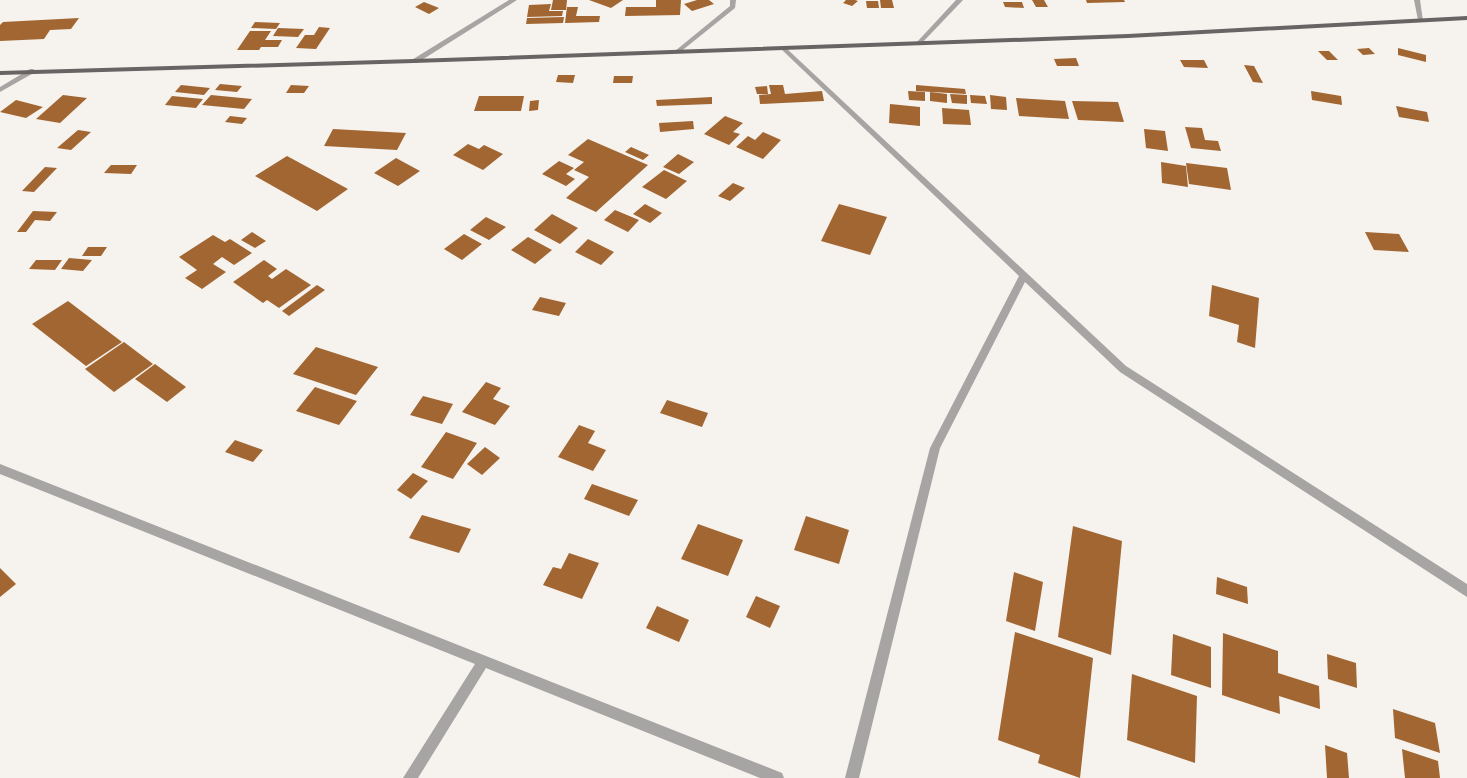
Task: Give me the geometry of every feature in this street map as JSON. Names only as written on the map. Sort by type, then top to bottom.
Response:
[{"type":"main road","points":[[0,72],[414,61],[1128,36],[1467,18]]},
{"type":"street","points":[[414,61],[514,0]]},
{"type":"street","points":[[677,52],[733,7],[733,0]]},
{"type":"street","points":[[920,43],[960,0]]},
{"type":"street","points":[[1417,0],[1421,20]]},
{"type":"street","points":[[783,48],[1123,369],[1467,591]]},
{"type":"street","points":[[0,90],[33,71]]},
{"type":"street","points":[[852,778],[935,448],[1024,276]]},
{"type":"street","points":[[0,469],[777,778]]},
{"type":"street","points":[[410,778],[483,662]]},
{"type":"building","points":[[553,0],[567,0],[566,10],[551,10]]},
{"type":"building","points":[[589,0],[623,0],[611,8]]},
{"type":"building","points":[[656,0],[681,0],[680,15],[625,16],[626,7],[656,7]]},
{"type":"building","points":[[697,0],[709,0],[714,4],[692,11],[684,4]]},
{"type":"building","points":[[846,0],[858,1],[852,6],[843,3]]},
{"type":"building","points":[[880,0],[892,0],[894,8],[881,8]]},
{"type":"building","points":[[1032,0],[1044,0],[1048,7],[1036,7]]},
{"type":"building","points":[[1086,0],[1124,0],[1125,2],[1087,3]]},
{"type":"building","points":[[866,1],[878,1],[879,8],[867,8]]},
{"type":"building","points":[[424,2],[439,8],[429,14],[415,7]]},
{"type":"building","points":[[1003,2],[1022,2],[1024,8],[1005,7]]},
{"type":"building","points":[[551,4],[549,11],[563,11],[562,16],[527,17],[529,5]]},
{"type":"building","points":[[567,7],[578,7],[576,16],[600,16],[599,22],[565,23]]},
{"type":"building","points":[[564,17],[563,23],[526,24],[527,18]]},
{"type":"building","points":[[79,18],[71,29],[50,30],[44,39],[0,41],[0,25],[3,22]]},
{"type":"building","points":[[255,22],[280,23],[276,29],[251,28]]},
{"type":"building","points":[[319,27],[330,28],[316,49],[296,48],[305,35],[314,35]]},
{"type":"building","points":[[278,28],[304,29],[298,37],[273,36]]},
{"type":"building","points":[[250,31],[271,31],[265,40],[282,40],[278,47],[261,47],[259,50],[237,50]]},
{"type":"building","points":[[1369,48],[1375,54],[1363,55],[1357,49]]},
{"type":"building","points":[[1398,48],[1426,55],[1426,62],[1398,55]]},
{"type":"building","points":[[1318,51],[1329,51],[1338,60],[1327,60]]},
{"type":"building","points":[[1076,58],[1079,66],[1057,66],[1054,59]]},
{"type":"building","points":[[1180,60],[1204,60],[1208,68],[1184,67]]},
{"type":"building","points":[[1244,65],[1254,66],[1263,83],[1253,82]]},
{"type":"building","points":[[558,75],[575,75],[573,83],[556,82]]},
{"type":"building","points":[[614,76],[633,76],[632,83],[613,83]]},
{"type":"building","points":[[220,84],[242,86],[237,92],[215,90]]},
{"type":"building","points":[[181,85],[210,88],[204,95],[175,92]]},
{"type":"building","points":[[291,85],[309,86],[304,93],[286,93]]},
{"type":"building","points":[[769,85],[783,85],[785,94],[822,91],[824,101],[760,104],[759,95],[771,94]]},
{"type":"building","points":[[916,85],[965,89],[966,94],[916,91]]},
{"type":"building","points":[[767,86],[768,94],[757,94],[755,87]]},
{"type":"building","points":[[908,91],[925,92],[925,101],[909,100]]},
{"type":"building","points":[[1311,91],[1341,96],[1342,105],[1312,100]]},
{"type":"building","points":[[930,92],[947,94],[947,103],[930,101]]},
{"type":"building","points":[[950,94],[967,95],[967,104],[952,103]]},
{"type":"building","points":[[63,95],[87,98],[60,123],[36,119]]},
{"type":"building","points":[[211,95],[252,99],[244,109],[202,105]]},
{"type":"building","points":[[970,95],[985,96],[987,104],[971,103]]},
{"type":"building","points":[[990,95],[1006,97],[1007,110],[991,109]]},
{"type":"building","points":[[172,96],[203,99],[196,108],[165,105]]},
{"type":"building","points":[[479,96],[524,96],[521,111],[474,111]]},
{"type":"building","points":[[712,97],[712,104],[657,106],[656,100]]},
{"type":"building","points":[[1016,98],[1065,101],[1069,119],[1019,116]]},
{"type":"building","points":[[16,100],[43,107],[26,118],[0,112]]},
{"type":"building","points":[[539,100],[538,110],[529,111],[530,101]]},
{"type":"building","points":[[1072,101],[1118,102],[1124,122],[1078,120]]},
{"type":"building","points":[[890,104],[920,107],[920,126],[889,123]]},
{"type":"building","points":[[1396,106],[1427,112],[1429,122],[1399,117]]},
{"type":"building","points":[[942,108],[969,110],[971,125],[943,124]]},
{"type":"building","points":[[230,116],[247,118],[242,124],[225,122]]},
{"type":"building","points":[[725,116],[743,123],[733,132],[740,134],[729,145],[704,134]]},
{"type":"building","points":[[693,121],[694,129],[660,132],[659,123]]},
{"type":"building","points":[[1185,127],[1202,128],[1205,140],[1218,141],[1221,151],[1191,148]]},
{"type":"building","points":[[333,129],[406,133],[397,150],[324,146]]},
{"type":"building","points":[[1144,129],[1165,131],[1168,151],[1146,148]]},
{"type":"building","points":[[78,130],[91,132],[71,150],[57,148]]},
{"type":"building","points":[[763,132],[781,140],[763,159],[736,147],[748,136],[755,140]]},
{"type":"building","points":[[588,139],[648,165],[596,212],[566,198],[589,177],[574,170],[584,162],[568,155]]},
{"type":"building","points":[[468,144],[479,149],[484,145],[503,154],[483,170],[453,155]]},
{"type":"building","points":[[631,147],[649,155],[643,160],[625,152]]},
{"type":"building","points":[[678,154],[694,162],[679,174],[663,167]]},
{"type":"building","points":[[287,156],[348,189],[317,211],[255,176]]},
{"type":"building","points":[[396,158],[420,171],[398,186],[374,173]]},
{"type":"building","points":[[559,161],[574,168],[566,174],[575,179],[566,186],[542,174]]},
{"type":"building","points":[[1161,162],[1186,166],[1188,187],[1162,183]]},
{"type":"building","points":[[1186,163],[1227,168],[1231,190],[1189,184]]},
{"type":"building","points":[[111,165],[137,165],[131,174],[104,173]]},
{"type":"building","points":[[45,167],[57,168],[34,192],[22,191]]},
{"type":"building","points":[[664,170],[687,181],[666,199],[642,187]]},
{"type":"building","points":[[733,183],[745,188],[730,201],[718,196]]},
{"type":"building","points":[[645,204],[662,213],[650,223],[633,214]]},
{"type":"building","points":[[839,204],[887,217],[870,255],[821,241]]},
{"type":"building","points":[[615,210],[639,220],[628,232],[604,220]]},
{"type":"building","points":[[33,211],[57,212],[50,221],[35,220],[26,232],[17,232]]},
{"type":"building","points":[[552,214],[578,228],[560,244],[534,230]]},
{"type":"building","points":[[486,217],[506,227],[489,240],[470,230]]},
{"type":"building","points":[[252,232],[266,241],[255,248],[241,240]]},
{"type":"building","points":[[1365,232],[1399,234],[1409,252],[1374,250]]},
{"type":"building","points":[[464,234],[482,244],[462,260],[444,249]]},
{"type":"building","points":[[213,235],[225,242],[230,239],[252,253],[234,265],[222,257],[213,264],[226,272],[202,289],[185,278],[197,270],[179,257]]},
{"type":"building","points":[[528,237],[552,250],[535,264],[511,250]]},
{"type":"building","points":[[588,239],[614,252],[601,265],[575,252]]},
{"type":"building","points":[[88,247],[107,247],[101,256],[82,256]]},
{"type":"building","points":[[69,258],[92,260],[83,271],[61,269]]},
{"type":"building","points":[[36,260],[62,260],[55,270],[29,269]]},
{"type":"building","points":[[264,260],[277,269],[268,276],[272,279],[286,269],[311,285],[279,308],[267,300],[263,303],[233,282]]},
{"type":"building","points":[[317,285],[325,290],[289,316],[282,311]]},
{"type":"building","points":[[1212,285],[1259,298],[1255,348],[1237,342],[1239,325],[1209,316]]},
{"type":"building","points":[[540,297],[566,303],[559,316],[532,310]]},
{"type":"building","points":[[68,301],[122,342],[86,366],[32,324]]},
{"type":"building","points":[[124,342],[153,364],[114,392],[85,369]]},
{"type":"building","points":[[316,347],[378,367],[356,395],[293,374]]},
{"type":"building","points":[[155,364],[186,387],[167,402],[135,379]]},
{"type":"building","points":[[486,382],[501,388],[493,399],[510,406],[495,425],[462,412]]},
{"type":"building","points":[[315,387],[357,401],[339,425],[296,411]]},
{"type":"building","points":[[423,396],[453,404],[442,424],[410,415]]},
{"type":"building","points":[[667,400],[708,413],[702,427],[660,413]]},
{"type":"building","points":[[579,425],[595,431],[588,443],[606,450],[593,471],[558,457]]},
{"type":"building","points":[[446,432],[477,443],[453,479],[421,467]]},
{"type":"building","points":[[235,440],[263,450],[253,462],[225,452]]},
{"type":"building","points":[[485,447],[500,458],[482,475],[467,464]]},
{"type":"building","points":[[413,473],[428,481],[411,499],[397,490]]},
{"type":"building","points":[[592,484],[638,500],[629,516],[584,499]]},
{"type":"building","points":[[422,515],[471,529],[459,553],[409,538]]},
{"type":"building","points":[[806,516],[849,530],[839,564],[794,550]]},
{"type":"building","points":[[698,524],[743,540],[728,576],[681,559]]},
{"type":"building","points":[[1073,526],[1122,541],[1111,655],[1058,637]]},
{"type":"building","points":[[569,553],[599,563],[582,599],[543,585],[553,567],[561,569]]},
{"type":"building","points":[[0,568],[16,584],[0,597]]},
{"type":"building","points":[[1014,572],[1043,582],[1035,631],[1006,621]]},
{"type":"building","points":[[1217,577],[1247,587],[1248,604],[1216,594]]},
{"type":"building","points":[[756,596],[780,606],[770,628],[746,617]]},
{"type":"building","points":[[657,606],[689,620],[679,642],[646,628]]},
{"type":"building","points":[[1015,632],[1093,658],[1080,778],[1038,763],[1040,755],[998,740]]},
{"type":"building","points":[[1223,633],[1278,651],[1278,673],[1319,686],[1320,709],[1279,696],[1280,714],[1222,695]]},
{"type":"building","points":[[1173,634],[1211,647],[1211,688],[1171,675]]},
{"type":"building","points":[[1327,654],[1356,663],[1357,688],[1328,679]]},
{"type":"building","points":[[1132,674],[1197,696],[1195,763],[1127,740]]},
{"type":"building","points":[[1393,709],[1435,723],[1440,753],[1395,738]]},
{"type":"building","points":[[1325,745],[1347,753],[1349,778],[1327,778]]},
{"type":"building","points":[[1402,749],[1438,761],[1440,778],[1405,778]]}]
